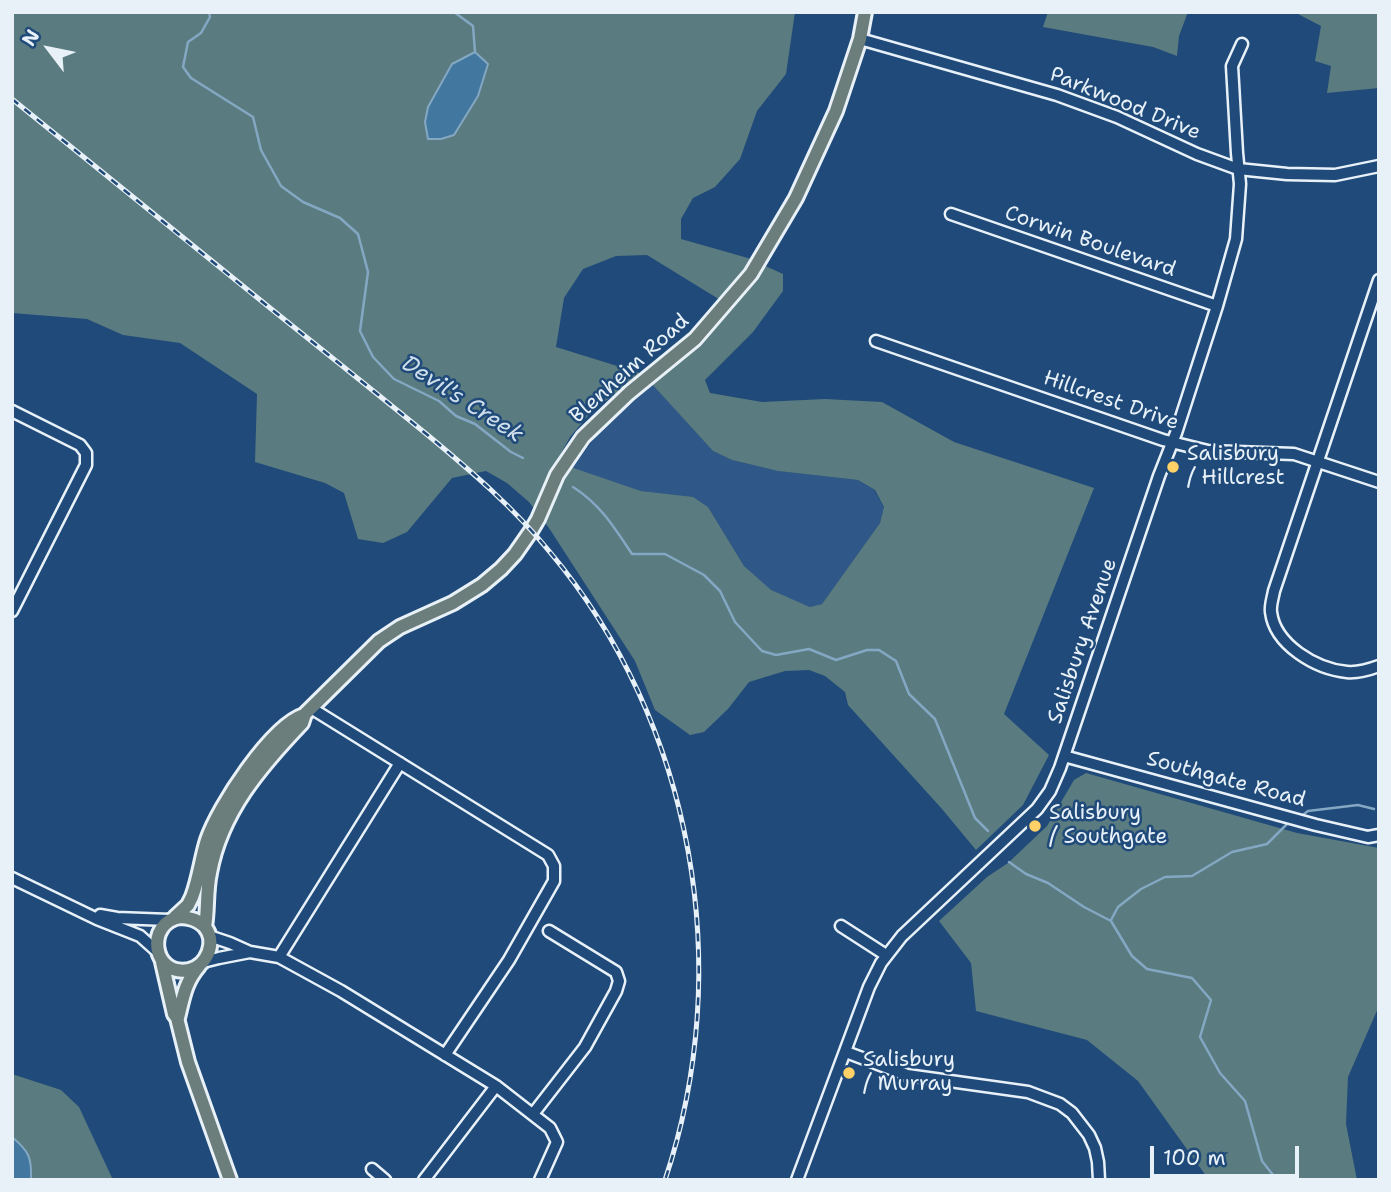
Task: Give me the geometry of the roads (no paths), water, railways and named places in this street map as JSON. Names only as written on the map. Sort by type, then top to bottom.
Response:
[{"type":"main road","name":"Blenheim Road","points":[[172,918],[188,905],[192,897],[208,837],[220,811],[234,787],[274,738],[308,711],[379,641],[411,621],[453,603],[501,569],[531,531],[557,475],[583,437],[629,393],[695,339],[751,274],[796,198],[836,111],[860,39],[865,12]]},
{"type":"main road","name":"Blenheim Road","points":[[207,932],[210,871],[226,823],[258,771],[302,723],[308,711]]},
{"type":"main road","points":[[177,1018],[189,979],[208,956],[207,932],[190,918],[172,918],[159,934],[157,942],[188,1062],[230,1180]]},
{"type":"main road","points":[[160,957],[168,966],[181,970],[189,970],[201,964]]},
{"type":"street","name":"Parkwood Drive","points":[[860,39],[1057,95],[1117,117],[1197,154],[1238,169],[1335,175],[1379,166]]},
{"type":"street","name":"Salisbury Avenue","points":[[797,1180],[869,987],[886,955],[913,925],[1030,817],[1049,791],[1064,756],[1172,443],[1236,239],[1240,184],[1232,66],[1242,44]]},
{"type":"street","name":"Corwin Boulevard","points":[[951,214],[1217,306]]},
{"type":"street","points":[[1379,280],[1274,591],[1271,612],[1280,637],[1301,656],[1322,666],[1346,672],[1367,671],[1379,666]]},
{"type":"street","name":"Hillcrest Drive","points":[[876,341],[1172,443],[1208,451],[1294,454],[1379,482]]},
{"type":"street","points":[[12,411],[80,445],[86,453],[86,465],[12,611]]},
{"type":"street","points":[[308,711],[400,763],[548,855],[554,866],[554,881],[509,960],[444,1055]]},
{"type":"street","name":"Southgate Road","points":[[1064,756],[1316,825],[1368,837],[1379,835]]},
{"type":"street","points":[[279,957],[400,763]]},
{"type":"street","points":[[12,878],[97,919],[140,936],[160,957]]},
{"type":"street","points":[[93,916],[151,920],[172,918]]},
{"type":"street","points":[[842,926],[886,955]]},
{"type":"street","points":[[533,1114],[585,1047],[616,992],[619,981],[616,972],[549,931]]},
{"type":"street","points":[[207,932],[250,952],[279,957],[341,991],[496,1086],[550,1128],[557,1142],[540,1180]]},
{"type":"street","points":[[201,964],[250,952]]},
{"type":"street","points":[[846,1052],[907,1075],[1028,1092],[1060,1104],[1072,1113],[1089,1135],[1095,1148],[1099,1180]]},
{"type":"street","points":[[424,1180],[496,1086]]},
{"type":"street","points":[[372,1169],[385,1180]]},
{"type":"waterway","name":"Devil's Creek","points":[[209,12],[210,17],[201,33],[188,42],[183,67],[191,78],[253,117],[261,150],[281,186],[303,202],[340,218],[358,234],[368,272],[360,331],[373,357],[394,379],[439,401],[456,416],[475,424],[523,458]]},
{"type":"waterway","points":[[454,12],[473,26],[475,52]]},
{"type":"waterway","name":"Devil's Creek","points":[[573,487],[599,509],[632,554],[665,554],[704,575],[720,591],[735,622],[762,651],[776,655],[809,649],[836,660],[867,650],[879,650],[896,661],[909,694],[935,719],[975,818],[988,831]]},
{"type":"waterway","points":[[1304,814],[1308,811],[1358,805],[1374,809]]},
{"type":"waterway","points":[[1111,920],[1118,907],[1141,889],[1165,877],[1192,876],[1232,852],[1267,844],[1289,822]]},
{"type":"waterway","name":"Devil's Creek","points":[[1009,862],[1111,921],[1132,956],[1147,969],[1192,978],[1211,1000],[1200,1037],[1220,1073],[1245,1101],[1262,1161],[1277,1180]]},
{"type":"railway","points":[[12,99],[477,477],[536,535],[599,619],[638,692],[668,770],[688,850],[698,933],[697,1016],[686,1099],[665,1180]]},
{"type":"place","name":"Salisbury / Hillcrest","points":[[1173,467]]},
{"type":"place","name":"Salisbury / Southgate","points":[[1035,826]]},
{"type":"place","name":"Salisbury / Murray","points":[[849,1073]]}]
